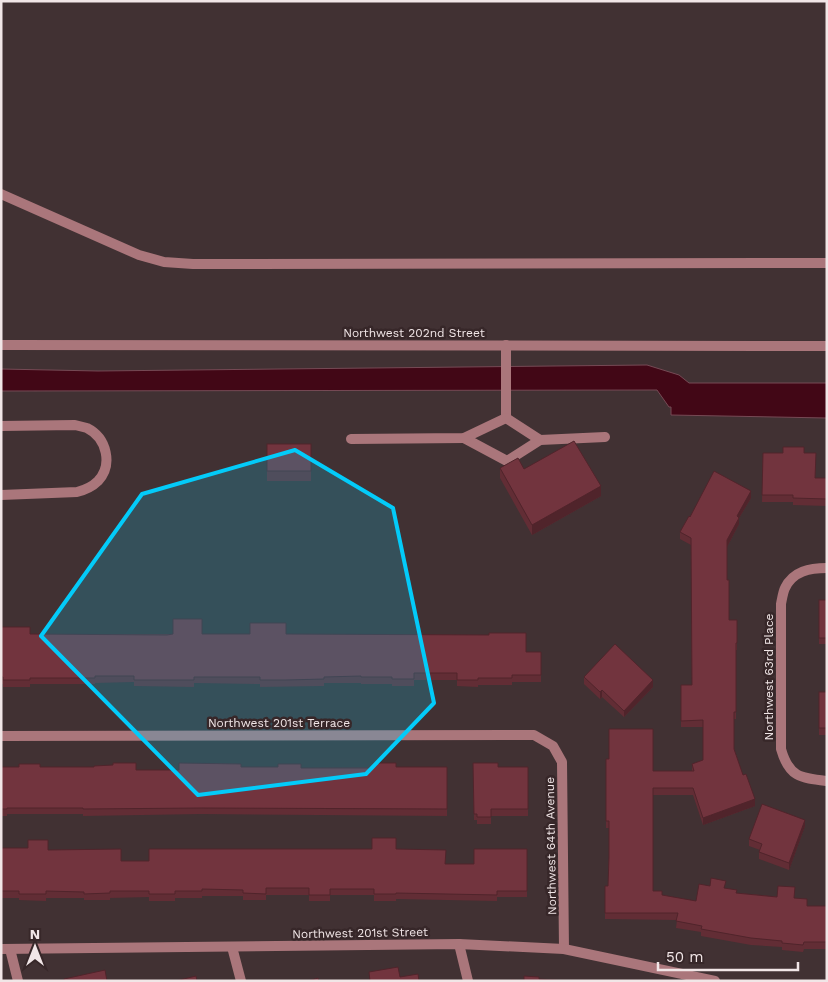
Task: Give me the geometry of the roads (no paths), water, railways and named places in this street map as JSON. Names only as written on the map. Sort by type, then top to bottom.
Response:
[{"type":"street","points":[[1,194],[139,255],[164,262],[193,264],[827,262]]},
{"type":"street","name":"Northwest 202nd Street","points":[[1,345],[827,346]]},
{"type":"street","points":[[506,346],[506,418]]},
{"type":"street","points":[[351,439],[464,438],[506,418]]},
{"type":"street","points":[[506,418],[540,440]]},
{"type":"street","points":[[1,426],[75,425],[86,428],[96,434],[102,442],[106,453],[103,474],[97,483],[88,489],[77,492],[1,495]]},
{"type":"street","points":[[464,438],[507,461],[540,440],[605,437]]},
{"type":"street","name":"Northwest 63rd Place","points":[[827,568],[803,571],[791,580],[784,589],[781,604],[781,749],[784,761],[793,773],[805,779],[827,781]]},
{"type":"street","name":"Northwest 201st Terrace","points":[[1,736],[534,735],[553,746]]},
{"type":"street","name":"Northwest 64th Avenue","points":[[553,746],[562,762],[564,949]]},
{"type":"street","points":[[459,944],[468,981]]},
{"type":"street","name":"Northwest 201st Street","points":[[6,949],[459,944],[564,949],[715,981]]},
{"type":"street","points":[[232,947],[241,981]]},
{"type":"street","points":[[6,949],[18,981]]}]
